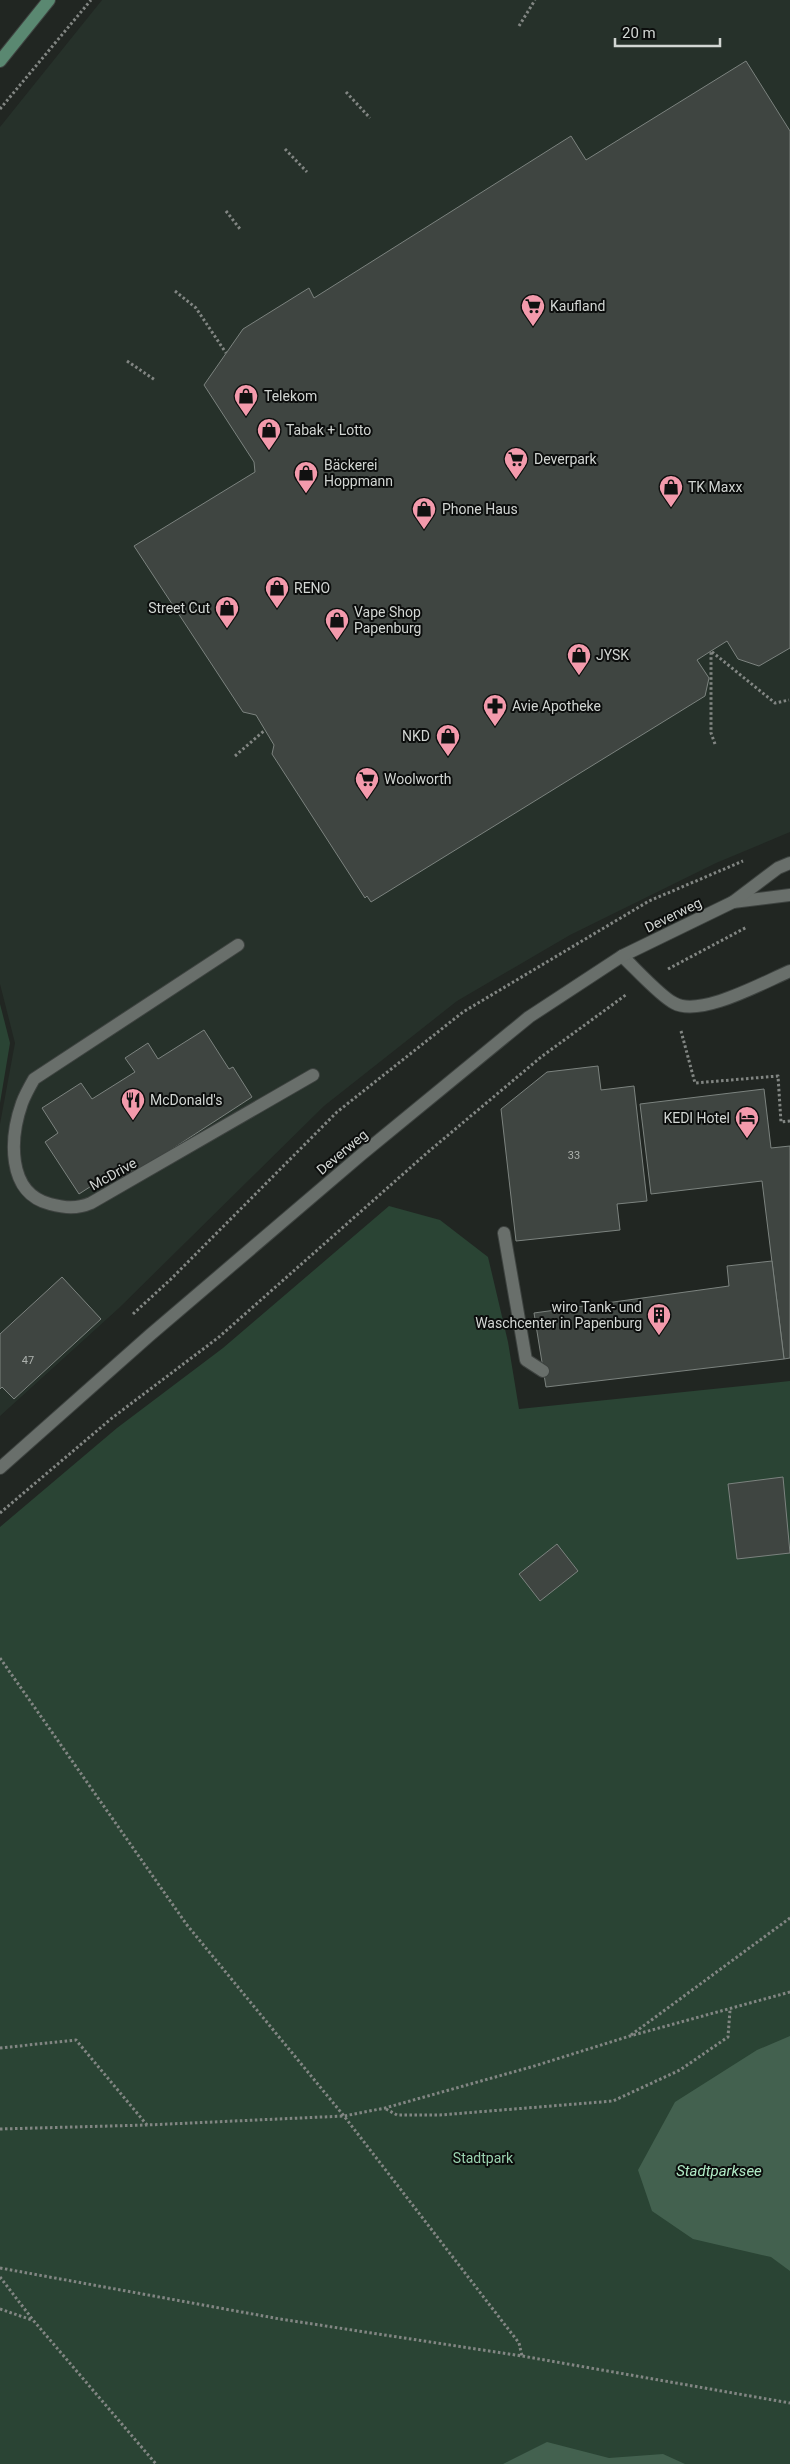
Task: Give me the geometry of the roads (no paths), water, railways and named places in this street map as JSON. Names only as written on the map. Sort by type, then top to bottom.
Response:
[{"type":"street","points":[[0,61],[49,0]]},
{"type":"street","name":"Deverweg","points":[[0,1468],[248,1251],[529,1017],[622,956],[733,902],[778,868],[790,863]]},
{"type":"street","name":"Deverweg","points":[[733,902],[790,895]]},
{"type":"street","name":"McDrive","points":[[238,945],[34,1079],[22,1103],[14,1142],[15,1171],[25,1190],[44,1203],[62,1207],[80,1207],[130,1183],[313,1075]]},
{"type":"street","points":[[622,956],[674,1004],[688,1006],[714,1004],[790,971]]},
{"type":"street","points":[[504,1233],[526,1360],[543,1371]]},
{"type":"water","name":"Stadtparksee","points":[[790,2036],[790,2271],[771,2257],[693,2239],[652,2211],[638,2170],[675,2102],[757,2050]]},
{"type":"water","points":[[547,2442],[609,2458],[663,2454],[685,2464],[503,2464]]},
{"type":"place","name":"Kaufland","points":[[533,327]]},
{"type":"place","name":"Telekom","points":[[246,417]]},
{"type":"place","name":"Tabak + Lotto","points":[[269,451]]},
{"type":"place","name":"Deverpark","points":[[516,480]]},
{"type":"place","name":"Bäckerei Hoppmann","points":[[306,494]]},
{"type":"place","name":"TK Maxx","points":[[671,508]]},
{"type":"place","name":"Phone Haus","points":[[424,530]]},
{"type":"place","name":"RENO","points":[[277,609]]},
{"type":"place","name":"Street Cut","points":[[227,629]]},
{"type":"place","name":"Vape Shop Papenburg","points":[[337,641]]},
{"type":"place","name":"JYSK","points":[[579,676]]},
{"type":"place","name":"Avie Apotheke","points":[[495,727]]},
{"type":"place","name":"NKD","points":[[448,757]]},
{"type":"place","name":"Woolworth","points":[[367,800]]},
{"type":"place","name":"McDonald's","points":[[133,1121]]},
{"type":"place","name":"KEDI Hotel","points":[[747,1139]]},
{"type":"place","name":"wiro Tank- und Waschcenter in Papenburg","points":[[659,1336]]},
{"type":"park label","name":"Stadtpark","points":[[483,2158]]}]
